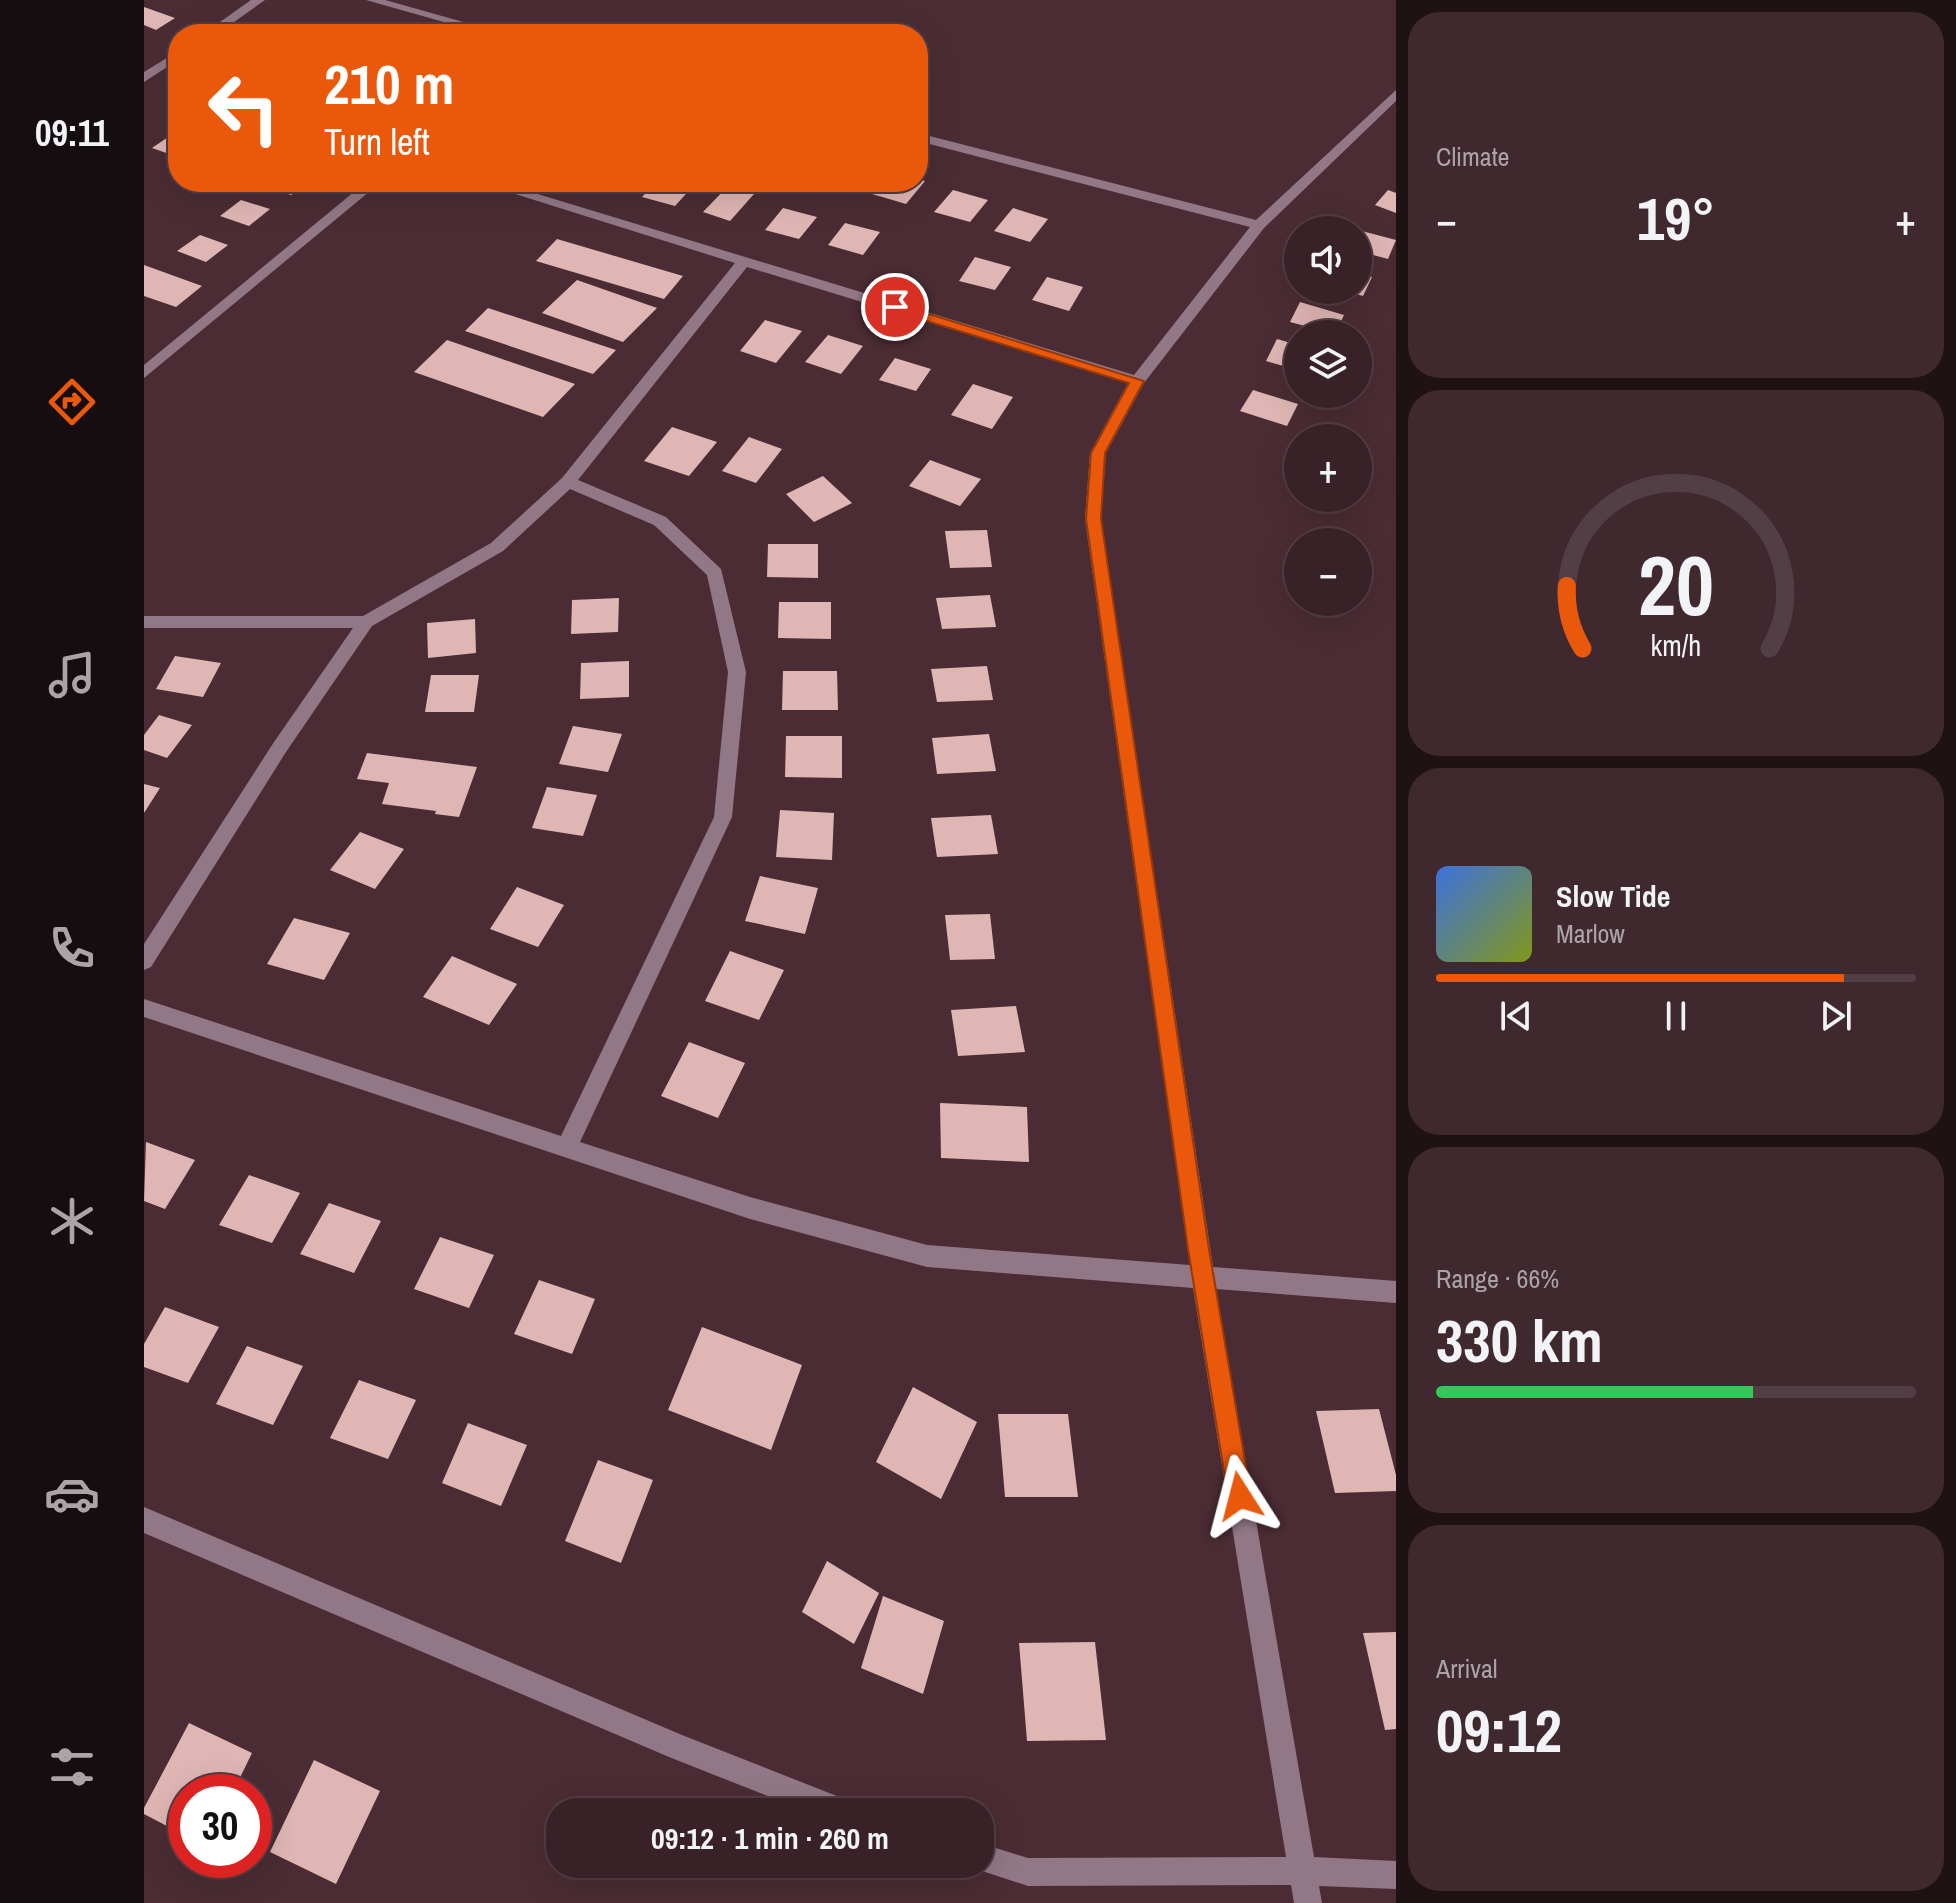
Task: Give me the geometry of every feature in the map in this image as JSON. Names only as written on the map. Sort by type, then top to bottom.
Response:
[{"type":"street","points":[[224,24],[259,0]]},
{"type":"street","points":[[372,0],[462,24]]},
{"type":"street","points":[[144,78],[168,62]]},
{"type":"street","points":[[1308,1903],[1203,1278],[1093,519],[1098,453],[1137,381],[1259,225],[1396,94]]},
{"type":"street","points":[[928,140],[1259,225]]},
{"type":"street","points":[[144,373],[362,192]]},
{"type":"street","points":[[517,192],[1137,381]]},
{"type":"street","points":[[144,961],[280,747],[366,622],[497,547],[568,482],[744,261]]},
{"type":"street","points":[[567,1146],[723,817],[737,672],[715,573],[660,521],[568,482]]},
{"type":"street","points":[[144,622],[366,622]]},
{"type":"street","points":[[144,1008],[750,1208],[927,1256],[1396,1292]]},
{"type":"street","points":[[144,1520],[664,1741],[807,1798]]},
{"type":"street","points":[[994,1861],[1028,1872],[1303,1871],[1396,1875]]},
{"type":"building","points":[[144,7],[175,18],[156,30],[144,25]]},
{"type":"building","points":[[168,137],[168,154],[152,148]]},
{"type":"building","points":[[953,190],[988,200],[970,222],[934,212]]},
{"type":"building","points":[[1388,190],[1396,193],[1396,213],[1375,205]]},
{"type":"building","points":[[647,192],[688,192],[675,206],[642,197]]},
{"type":"building","points":[[722,192],[754,194],[730,221],[703,212]]},
{"type":"building","points":[[874,192],[916,192],[906,204],[872,194]]},
{"type":"building","points":[[241,200],[270,209],[249,226],[220,216]]},
{"type":"building","points":[[783,208],[817,217],[799,239],[765,230]]},
{"type":"building","points":[[1013,208],[1048,219],[1030,242],[994,231]]},
{"type":"building","points":[[845,223],[880,232],[863,255],[828,245]]},
{"type":"building","points":[[1372,234],[1396,240],[1388,259],[1372,255]]},
{"type":"building","points":[[200,235],[228,245],[206,262],[177,251]]},
{"type":"building","points":[[557,239],[683,276],[664,299],[536,261]]},
{"type":"building","points":[[975,257],[1011,267],[995,290],[959,281]]},
{"type":"building","points":[[144,265],[202,286],[176,307],[144,296]]},
{"type":"building","points":[[1047,277],[1083,287],[1069,311],[1032,300]]},
{"type":"building","points":[[577,280],[657,308],[623,342],[542,313]]},
{"type":"building","points":[[1299,304],[1344,315],[1342,320],[1291,320]]},
{"type":"building","points":[[488,308],[616,350],[593,374],[465,331]]},
{"type":"building","points":[[765,320],[802,331],[776,363],[740,351]]},
{"type":"building","points":[[828,335],[863,346],[841,374],[805,362]]},
{"type":"building","points":[[1277,339],[1284,341],[1284,366],[1266,361]]},
{"type":"building","points":[[447,340],[575,384],[543,417],[414,372]]},
{"type":"building","points":[[895,358],[931,369],[916,391],[879,380]]},
{"type":"building","points":[[973,384],[1013,397],[992,429],[951,415]]},
{"type":"building","points":[[1253,390],[1284,400],[1284,408],[1296,408],[1288,424],[1284,425],[1240,411]]},
{"type":"building","points":[[672,427],[717,442],[689,476],[644,461]]},
{"type":"building","points":[[749,437],[782,449],[756,483],[722,471]]},
{"type":"building","points":[[930,460],[981,479],[960,506],[909,486]]},
{"type":"building","points":[[823,476],[852,503],[814,522],[786,494]]},
{"type":"building","points":[[987,530],[992,567],[950,568],[945,531]]},
{"type":"building","points":[[768,544],[818,544],[818,578],[767,577]]},
{"type":"building","points":[[990,595],[996,627],[942,629],[936,598]]},
{"type":"building","points":[[619,598],[618,632],[571,634],[572,600]]},
{"type":"building","points":[[779,602],[831,602],[831,639],[778,638]]},
{"type":"building","points":[[475,619],[476,653],[428,658],[427,623]]},
{"type":"building","points":[[175,656],[221,663],[203,697],[156,689]]},
{"type":"building","points":[[629,661],[629,697],[580,699],[581,663]]},
{"type":"building","points":[[987,666],[993,700],[937,702],[931,669]]},
{"type":"building","points":[[783,671],[837,671],[838,710],[782,710]]},
{"type":"building","points":[[431,675],[479,675],[474,712],[425,712]]},
{"type":"building","points":[[159,715],[192,725],[167,758],[144,750],[144,735]]},
{"type":"building","points":[[573,726],[622,734],[608,772],[559,764]]},
{"type":"building","points":[[989,734],[996,771],[937,774],[932,738]]},
{"type":"building","points":[[786,736],[842,736],[842,778],[785,777]]},
{"type":"building","points":[[367,753],[477,767],[459,817],[382,804],[389,783],[357,779]]},
{"type":"building","points":[[144,784],[160,788],[144,813]]},
{"type":"building","points":[[547,787],[597,795],[583,836],[532,828]]},
{"type":"building","points":[[780,810],[834,813],[832,860],[776,857]]},
{"type":"building","points":[[991,815],[998,854],[937,857],[931,818]]},
{"type":"building","points":[[360,832],[404,849],[375,889],[330,870]]},
{"type":"building","points":[[760,876],[818,888],[805,934],[745,921]]},
{"type":"building","points":[[517,887],[564,905],[538,947],[490,929]]},
{"type":"building","points":[[990,914],[995,959],[950,960],[945,915]]},
{"type":"building","points":[[294,918],[350,933],[324,980],[267,964]]},
{"type":"building","points":[[730,951],[784,970],[759,1020],[705,1001]]},
{"type":"building","points":[[452,956],[517,984],[489,1025],[423,997]]},
{"type":"building","points":[[1016,1006],[1025,1052],[958,1056],[951,1010]]},
{"type":"building","points":[[689,1042],[745,1063],[718,1118],[661,1096]]},
{"type":"building","points":[[940,1103],[1027,1107],[1029,1162],[941,1158]]},
{"type":"building","points":[[146,1142],[195,1160],[165,1209],[144,1201]]},
{"type":"building","points":[[249,1175],[300,1193],[272,1243],[219,1225]]},
{"type":"building","points":[[329,1203],[381,1221],[354,1273],[300,1254]]},
{"type":"building","points":[[440,1237],[494,1255],[469,1308],[414,1289]]},
{"type":"building","points":[[539,1280],[595,1299],[572,1354],[514,1334]]},
{"type":"building","points":[[165,1307],[219,1327],[188,1383],[144,1367],[144,1344]]},
{"type":"building","points":[[702,1327],[802,1365],[771,1450],[668,1410]]},
{"type":"building","points":[[247,1346],[303,1366],[273,1425],[216,1404]]},
{"type":"building","points":[[359,1380],[416,1400],[388,1459],[330,1438]]},
{"type":"building","points":[[913,1387],[977,1422],[941,1499],[876,1462]]},
{"type":"building","points":[[1379,1409],[1396,1475],[1396,1491],[1335,1493],[1316,1411]]},
{"type":"building","points":[[998,1414],[1068,1414],[1078,1497],[1005,1497]]},
{"type":"building","points":[[468,1423],[527,1445],[501,1506],[442,1483]]},
{"type":"building","points":[[598,1460],[653,1480],[621,1563],[565,1541]]},
{"type":"building","points":[[827,1561],[879,1593],[854,1644],[802,1612]]},
{"type":"building","points":[[883,1596],[944,1621],[923,1694],[861,1668]]},
{"type":"building","points":[[1396,1632],[1396,1729],[1385,1730],[1363,1633]]},
{"type":"building","points":[[1095,1642],[1106,1740],[1027,1741],[1019,1643]]},
{"type":"building","points":[[189,1723],[252,1753],[242,1774],[168,1774],[168,1827],[144,1814],[144,1808]]},
{"type":"building","points":[[314,1760],[380,1791],[336,1884],[272,1853]]},
{"type":"route","points":[[895,307],[1137,381],[1098,453],[1093,519],[1199,1249],[1240,1496]]}]
